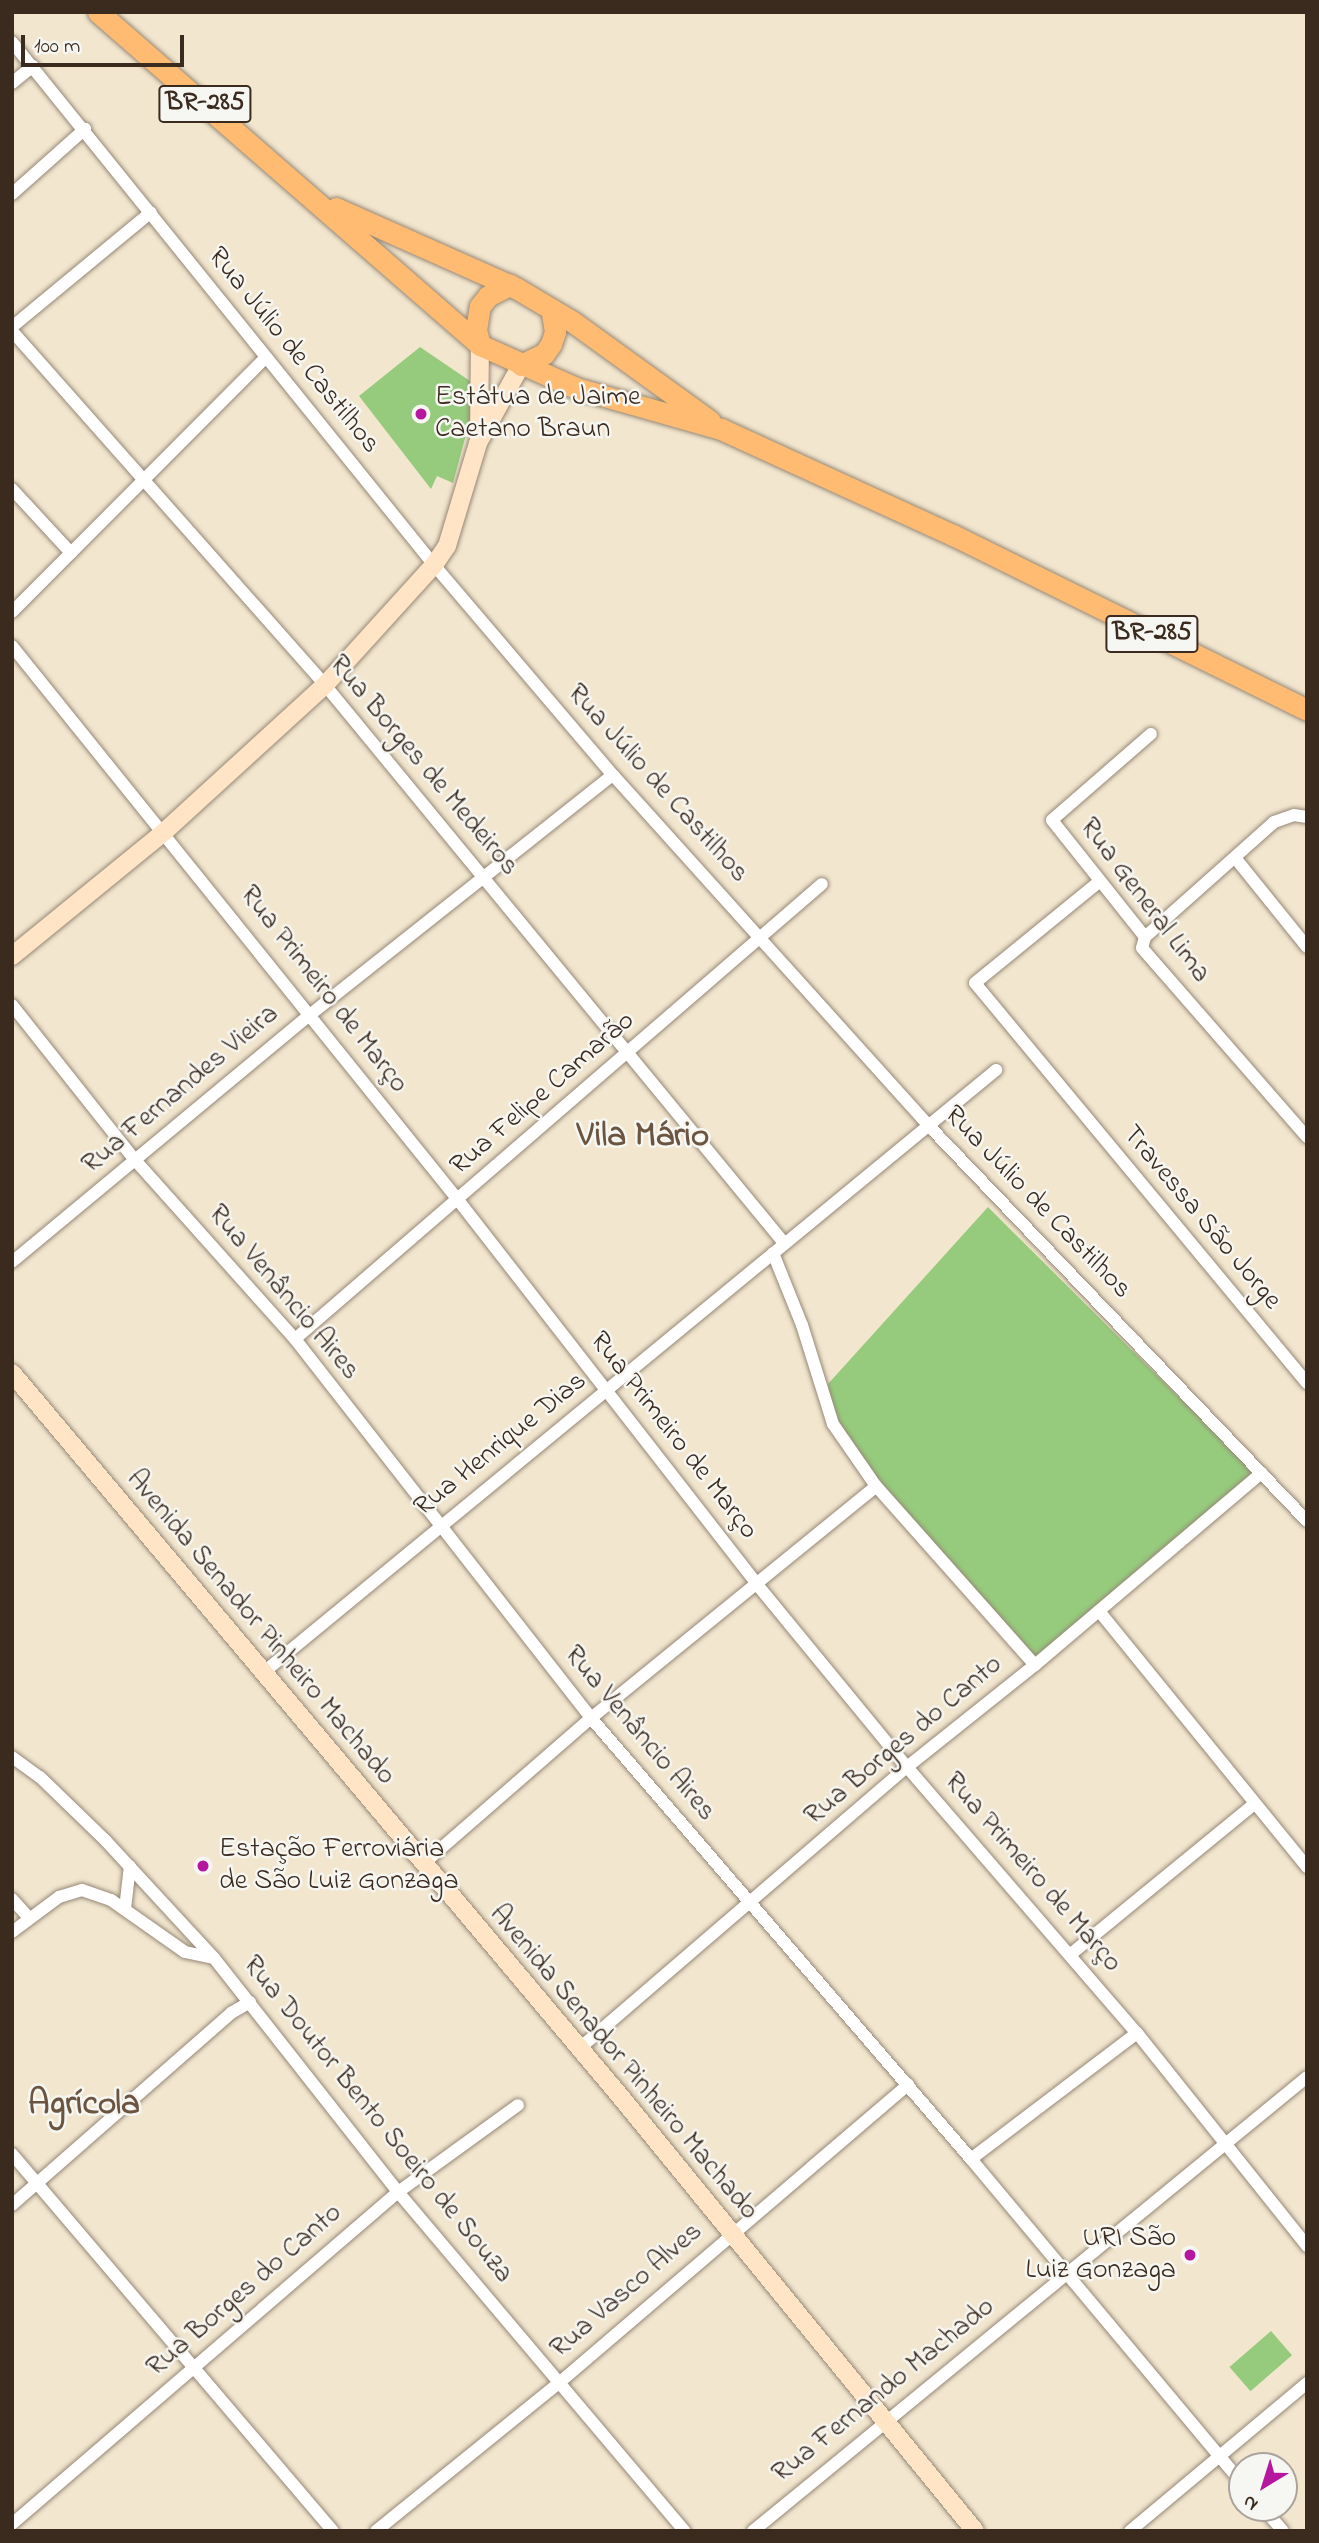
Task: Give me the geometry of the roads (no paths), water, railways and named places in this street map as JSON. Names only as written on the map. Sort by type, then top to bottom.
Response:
[{"type":"highway","name":"BR-285","points":[[98,12],[480,345],[576,388],[721,429],[953,536],[1307,710]]},
{"type":"highway","name":"BR-285","points":[[312,196],[392,236],[510,285],[573,322],[721,429]]},
{"type":"highway","points":[[480,345],[476,330],[480,306],[488,296],[510,285]]},
{"type":"highway","points":[[521,365],[534,361],[551,344],[555,332],[552,312]]},
{"type":"main road","points":[[478,443],[480,345]]},
{"type":"main road","points":[[12,956],[165,831],[325,685],[433,565],[447,546],[478,443],[521,365]]},
{"type":"main road","name":"Avenida Senador Pinheiro Machado","points":[[12,1373],[580,2048],[975,2531]]},
{"type":"street","name":"Rua Júlio de Castilhos","points":[[12,42],[152,212],[264,359],[433,565],[613,775],[928,1125],[1307,1521]]},
{"type":"street","points":[[12,83],[33,66]]},
{"type":"street","points":[[12,194],[85,128]]},
{"type":"street","points":[[12,329],[152,212]]},
{"type":"street","name":"Rua Borges de Medeiros","points":[[12,329],[325,685],[484,877],[625,1054],[784,1243]]},
{"type":"street","points":[[12,612],[264,359]]},
{"type":"street","points":[[12,489],[71,553]]},
{"type":"street","name":"Rua Primeiro de Março","points":[[12,646],[311,1014],[755,1583],[906,1767],[1138,2033],[1307,2246]]},
{"type":"street","name":"Rua General Lima","points":[[1151,734],[1052,820],[1145,937],[1142,948],[1307,1138]]},
{"type":"street","name":"Rua Fernandes Vieira","points":[[12,1262],[311,1014],[613,775]]},
{"type":"street","points":[[1145,937],[1236,859],[1274,822],[1300,816]]},
{"type":"street","points":[[1236,859],[1307,947]]},
{"type":"street","name":"Travessa São Jorge","points":[[1100,881],[975,983],[1307,1383]]},
{"type":"street","name":"Rua Felipe Camarão","points":[[295,1339],[625,1054],[763,939],[822,884]]},
{"type":"street","name":"Rua Venâncio Aires","points":[[12,1005],[135,1160],[295,1339],[439,1528],[591,1718],[971,2159],[1228,2467]]},
{"type":"street","name":"Rua Henrique Dias","points":[[264,1672],[996,1070]]},
{"type":"street","points":[[1296,1125],[1307,1115]]},
{"type":"street","points":[[773,1253],[802,1325],[833,1424],[876,1486],[1035,1665]]},
{"type":"street","name":"Rua Borges do Canto","points":[[580,2048],[752,1904],[906,1767],[1035,1665],[1261,1473]]},
{"type":"street","points":[[423,1864],[591,1718],[876,1486]]},
{"type":"street","points":[[1099,1611],[1253,1805],[1307,1867]]},
{"type":"street","name":"Rua Doutor Bento Soeiro de Souza","points":[[12,1757],[40,1777],[130,1866],[214,1958],[398,2192],[684,2531]]},
{"type":"street","points":[[1071,1954],[1253,1805]]},
{"type":"street","points":[[125,1909],[130,1866]]},
{"type":"street","points":[[12,1932],[59,1897],[82,1890],[125,1909],[185,1952],[214,1958]]},
{"type":"street","points":[[12,1899],[29,1918]]},
{"type":"street","points":[[12,2204],[231,2013],[250,2002]]},
{"type":"street","points":[[971,2159],[1138,2033]]},
{"type":"street","name":"Rua Fernando Machado","points":[[753,2531],[1307,2077]]},
{"type":"street","name":"Rua Vasco Alves","points":[[376,2531],[561,2382],[731,2233],[908,2085]]},
{"type":"street","name":"Rua Borges do Canto","points":[[12,2524],[398,2192],[517,2105]]},
{"type":"street","points":[[12,2154],[333,2531]]},
{"type":"street","points":[[1130,2531],[1307,2383]]},
{"type":"place","name":"Estátua de Jaime Caetano Braun","points":[[421,414]]},
{"type":"place","name":"Estação Ferroviária de São Luiz Gonzaga","points":[[203,1866]]},
{"type":"place","name":"URI São Luiz Gonzaga","points":[[1190,2255]]},
{"type":"district","name":"Vila Mário","points":[[643,1137]]},
{"type":"district","name":"Agrícola","points":[[84,2105]]}]
